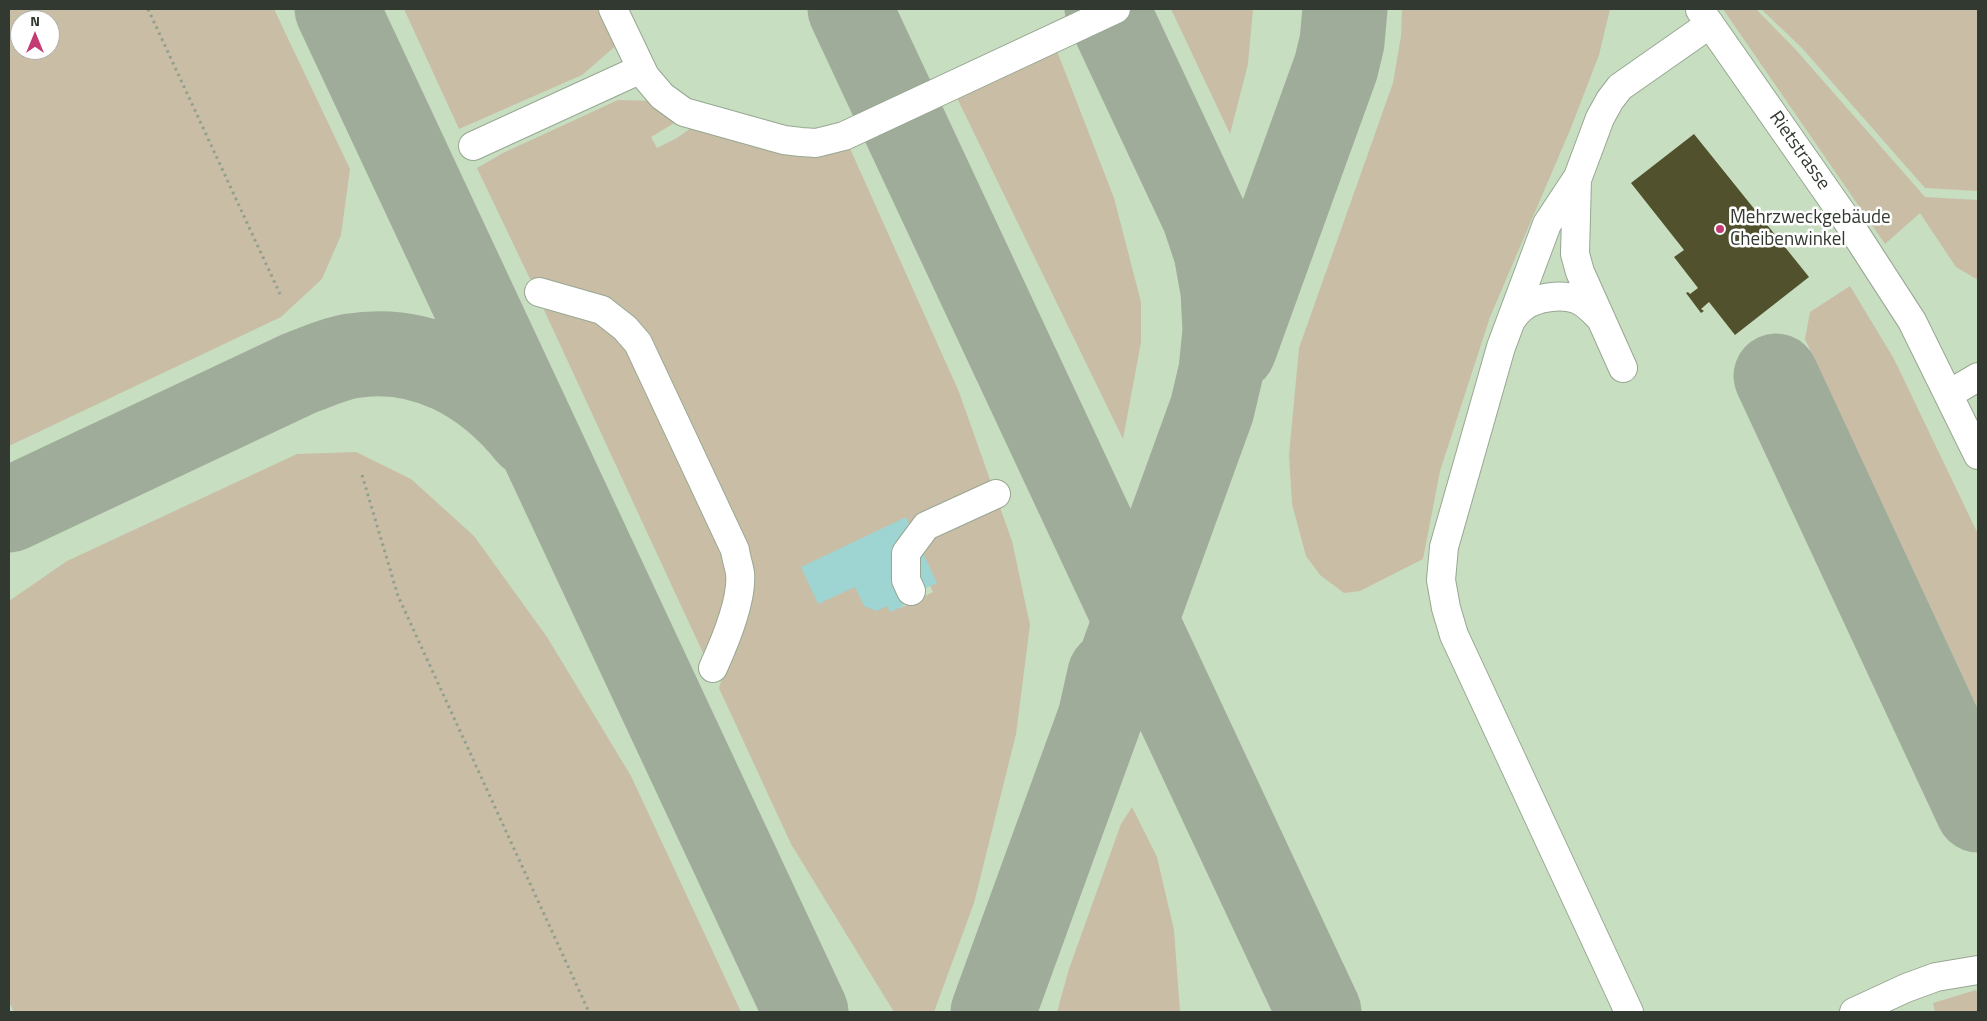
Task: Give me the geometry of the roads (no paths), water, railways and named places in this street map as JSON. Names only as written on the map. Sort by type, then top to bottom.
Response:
[{"type":"lane","points":[[613,9],[641,68],[658,92],[672,105],[684,112],[784,140],[816,143],[844,136],[1116,9]]},
{"type":"lane","points":[[1629,1012],[1454,635],[1443,597],[1440,580],[1441,563],[1449,526],[1501,347],[1548,224],[1578,177],[1600,118],[1610,100],[1620,87],[1704,16]]},
{"type":"lane","name":"Rietstrasse","points":[[1704,16],[1844,216],[1912,321],[1978,455]]},
{"type":"lane","points":[[473,146],[641,68]]},
{"type":"lane","points":[[1578,177],[1575,254],[1580,272],[1623,368]]},
{"type":"lane","points":[[539,292],[602,310],[625,328],[638,343],[735,550],[740,574],[736,605],[724,644],[713,668]]},
{"type":"lane","points":[[1512,319],[1523,307],[1534,301],[1561,297],[1576,299],[1588,306],[1602,320]]},
{"type":"lane","points":[[1949,394],[1978,377]]},
{"type":"lane","points":[[911,591],[906,580],[906,554],[926,526],[996,494]]},
{"type":"lane","points":[[1854,1012],[1928,980],[1978,970]]},
{"type":"water","points":[[906,517],[937,583],[901,600],[904,606],[890,612],[887,606],[877,611],[864,606],[855,587],[818,604],[801,567]]},
{"type":"place","name":"Mehrzweckgebäude Cheibenwinkel","points":[[1720,229]]}]
